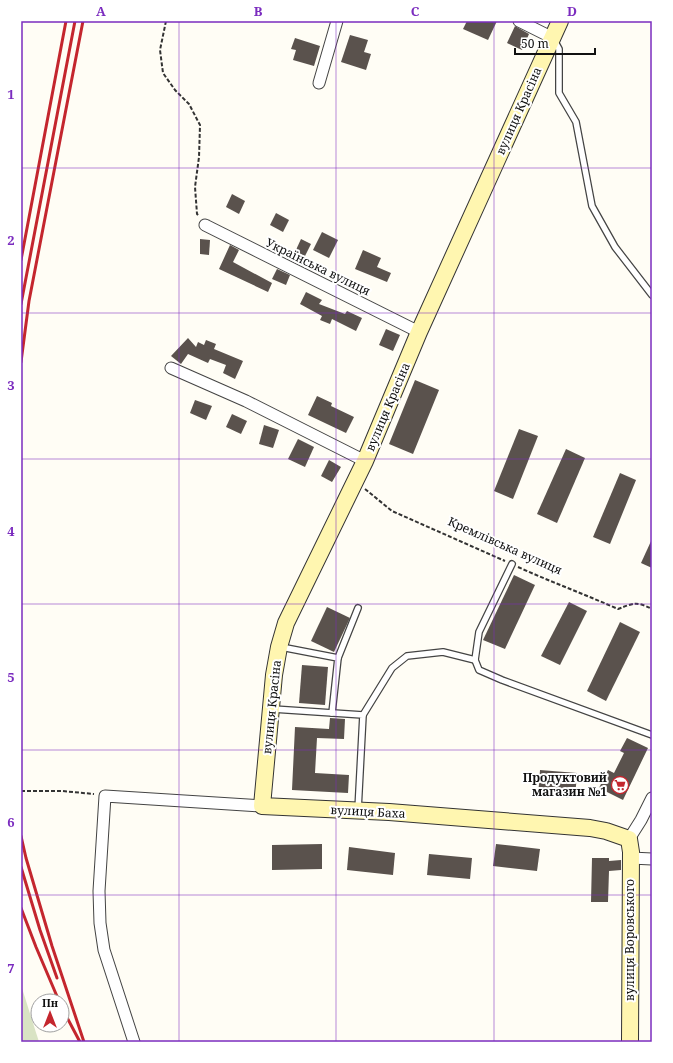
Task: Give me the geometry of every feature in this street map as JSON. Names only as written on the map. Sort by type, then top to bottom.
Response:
[{"type":"street","points":[[320,83],[337,21]]},
{"type":"street","points":[[519,21],[553,38]]},
{"type":"street","name":"вулиця Красіна","points":[[262,806],[274,675],[278,647],[286,623],[365,461],[419,332],[560,21]]},
{"type":"street","name":"Українська вулиця","points":[[205,225],[419,332]]},
{"type":"street","points":[[171,368],[246,401],[365,461]]},
{"type":"street","points":[[105,796],[99,891],[100,923],[104,950],[134,1042]]},
{"type":"street","name":"вулиця Баха","points":[[105,796],[358,811],[590,828],[619,835],[628,839]]},
{"type":"street","points":[[628,839],[641,820],[652,798]]},
{"type":"street","name":"вулиця Воровського","points":[[628,839],[631,858],[630,1042]]},
{"type":"street","points":[[631,858],[652,859]]},
{"type":"lane","points":[[553,38],[559,49],[558,93],[576,122],[592,206],[616,247],[652,296]]},
{"type":"lane","points":[[512,564],[480,632],[475,660],[479,670],[502,680],[652,734]]},
{"type":"lane","points":[[332,713],[338,658],[358,608]]},
{"type":"lane","points":[[278,647],[338,658]]},
{"type":"lane","points":[[358,811],[363,714],[392,668],[407,656],[443,652],[475,660]]},
{"type":"lane","points":[[271,709],[363,714]]},
{"type":"path","points":[[166,21],[160,50],[163,73],[175,90],[189,104],[200,125],[199,157],[195,187],[197,214],[205,225]]},
{"type":"path","name":"Кремлівська вулиця","points":[[355,481],[392,511],[556,584],[618,609],[640,603],[652,609]]},
{"type":"path","points":[[21,791],[62,791],[105,796]]},
{"type":"green space","points":[[21,985],[30,1014],[30,1033],[36,1033],[39,1042],[21,1042]]},
{"type":"building","points":[[467,21],[497,21],[488,40],[463,29]]},
{"type":"building","points":[[515,26],[529,34],[522,50],[507,43]]},
{"type":"building","points":[[350,35],[368,40],[364,52],[371,54],[366,70],[341,62]]},
{"type":"building","points":[[295,38],[320,46],[314,66],[293,60],[296,50],[291,49]]},
{"type":"building","points":[[232,194],[245,201],[239,214],[226,207]]},
{"type":"building","points":[[276,213],[289,220],[283,232],[270,225]]},
{"type":"building","points":[[322,232],[338,240],[329,258],[313,250]]},
{"type":"building","points":[[200,239],[210,240],[209,255],[200,254]]},
{"type":"building","points":[[301,239],[311,244],[305,256],[295,252]]},
{"type":"building","points":[[230,245],[239,250],[233,262],[272,283],[268,292],[219,269]]},
{"type":"building","points":[[363,250],[381,258],[377,267],[391,273],[387,282],[355,269]]},
{"type":"building","points":[[277,269],[290,275],[286,285],[272,279]]},
{"type":"building","points":[[306,292],[322,300],[319,304],[345,314],[347,311],[362,318],[356,331],[332,319],[330,324],[320,320],[322,316],[300,304]]},
{"type":"building","points":[[386,329],[400,335],[393,351],[379,345]]},
{"type":"building","points":[[188,338],[196,347],[198,342],[204,345],[206,340],[216,344],[214,349],[243,361],[235,379],[223,373],[226,365],[210,359],[208,363],[188,354],[181,364],[171,356]]},
{"type":"building","points":[[415,380],[439,390],[413,454],[389,444]]},
{"type":"building","points":[[317,396],[332,403],[331,406],[354,417],[346,433],[308,415]]},
{"type":"building","points":[[195,400],[212,406],[206,420],[190,413]]},
{"type":"building","points":[[232,414],[247,421],[241,434],[226,427]]},
{"type":"building","points":[[264,425],[279,430],[273,448],[259,444]]},
{"type":"building","points":[[519,429],[538,436],[513,499],[494,491]]},
{"type":"building","points":[[298,439],[314,447],[305,467],[288,459]]},
{"type":"building","points":[[566,449],[585,458],[557,523],[537,514]]},
{"type":"building","points":[[329,460],[341,467],[332,482],[321,476]]},
{"type":"building","points":[[620,473],[636,480],[610,544],[593,537]]},
{"type":"building","points":[[652,539],[652,568],[641,563]]},
{"type":"building","points":[[514,575],[535,585],[505,649],[483,640]]},
{"type":"building","points":[[569,602],[587,611],[560,665],[541,656]]},
{"type":"building","points":[[327,607],[350,618],[334,652],[311,641]]},
{"type":"building","points":[[620,622],[640,632],[606,701],[587,691]]},
{"type":"building","points":[[302,665],[328,667],[325,705],[299,703]]},
{"type":"building","points":[[330,718],[345,719],[344,739],[317,738],[315,773],[349,775],[348,793],[292,790],[295,727],[329,729]]},
{"type":"building","points":[[627,738],[648,748],[623,800],[599,788],[608,770],[614,773],[624,753],[620,751]]},
{"type":"building","points":[[540,770],[577,773],[575,798],[538,796]]},
{"type":"building","points":[[322,844],[322,869],[272,870],[272,845]]},
{"type":"building","points":[[496,844],[540,849],[537,871],[493,866]]},
{"type":"building","points":[[349,847],[395,853],[393,875],[347,870]]},
{"type":"building","points":[[429,854],[472,858],[470,879],[427,875]]},
{"type":"building","points":[[592,858],[609,858],[609,861],[621,860],[621,870],[609,871],[608,902],[591,902]]},
{"type":"railway","points":[[21,260],[66,21]]},
{"type":"railway","points":[[21,304],[75,21]]},
{"type":"railway","points":[[21,362],[29,301],[83,21]]},
{"type":"railway","points":[[21,836],[52,946],[84,1042]]},
{"type":"railway","points":[[21,867],[40,930],[57,978]]},
{"type":"railway","points":[[21,908],[56,993]]},
{"type":"railway","points":[[70,1023],[80,1042]]},
{"type":"place","name":"Продуктовий магазин №1","points":[[620,785]]}]
